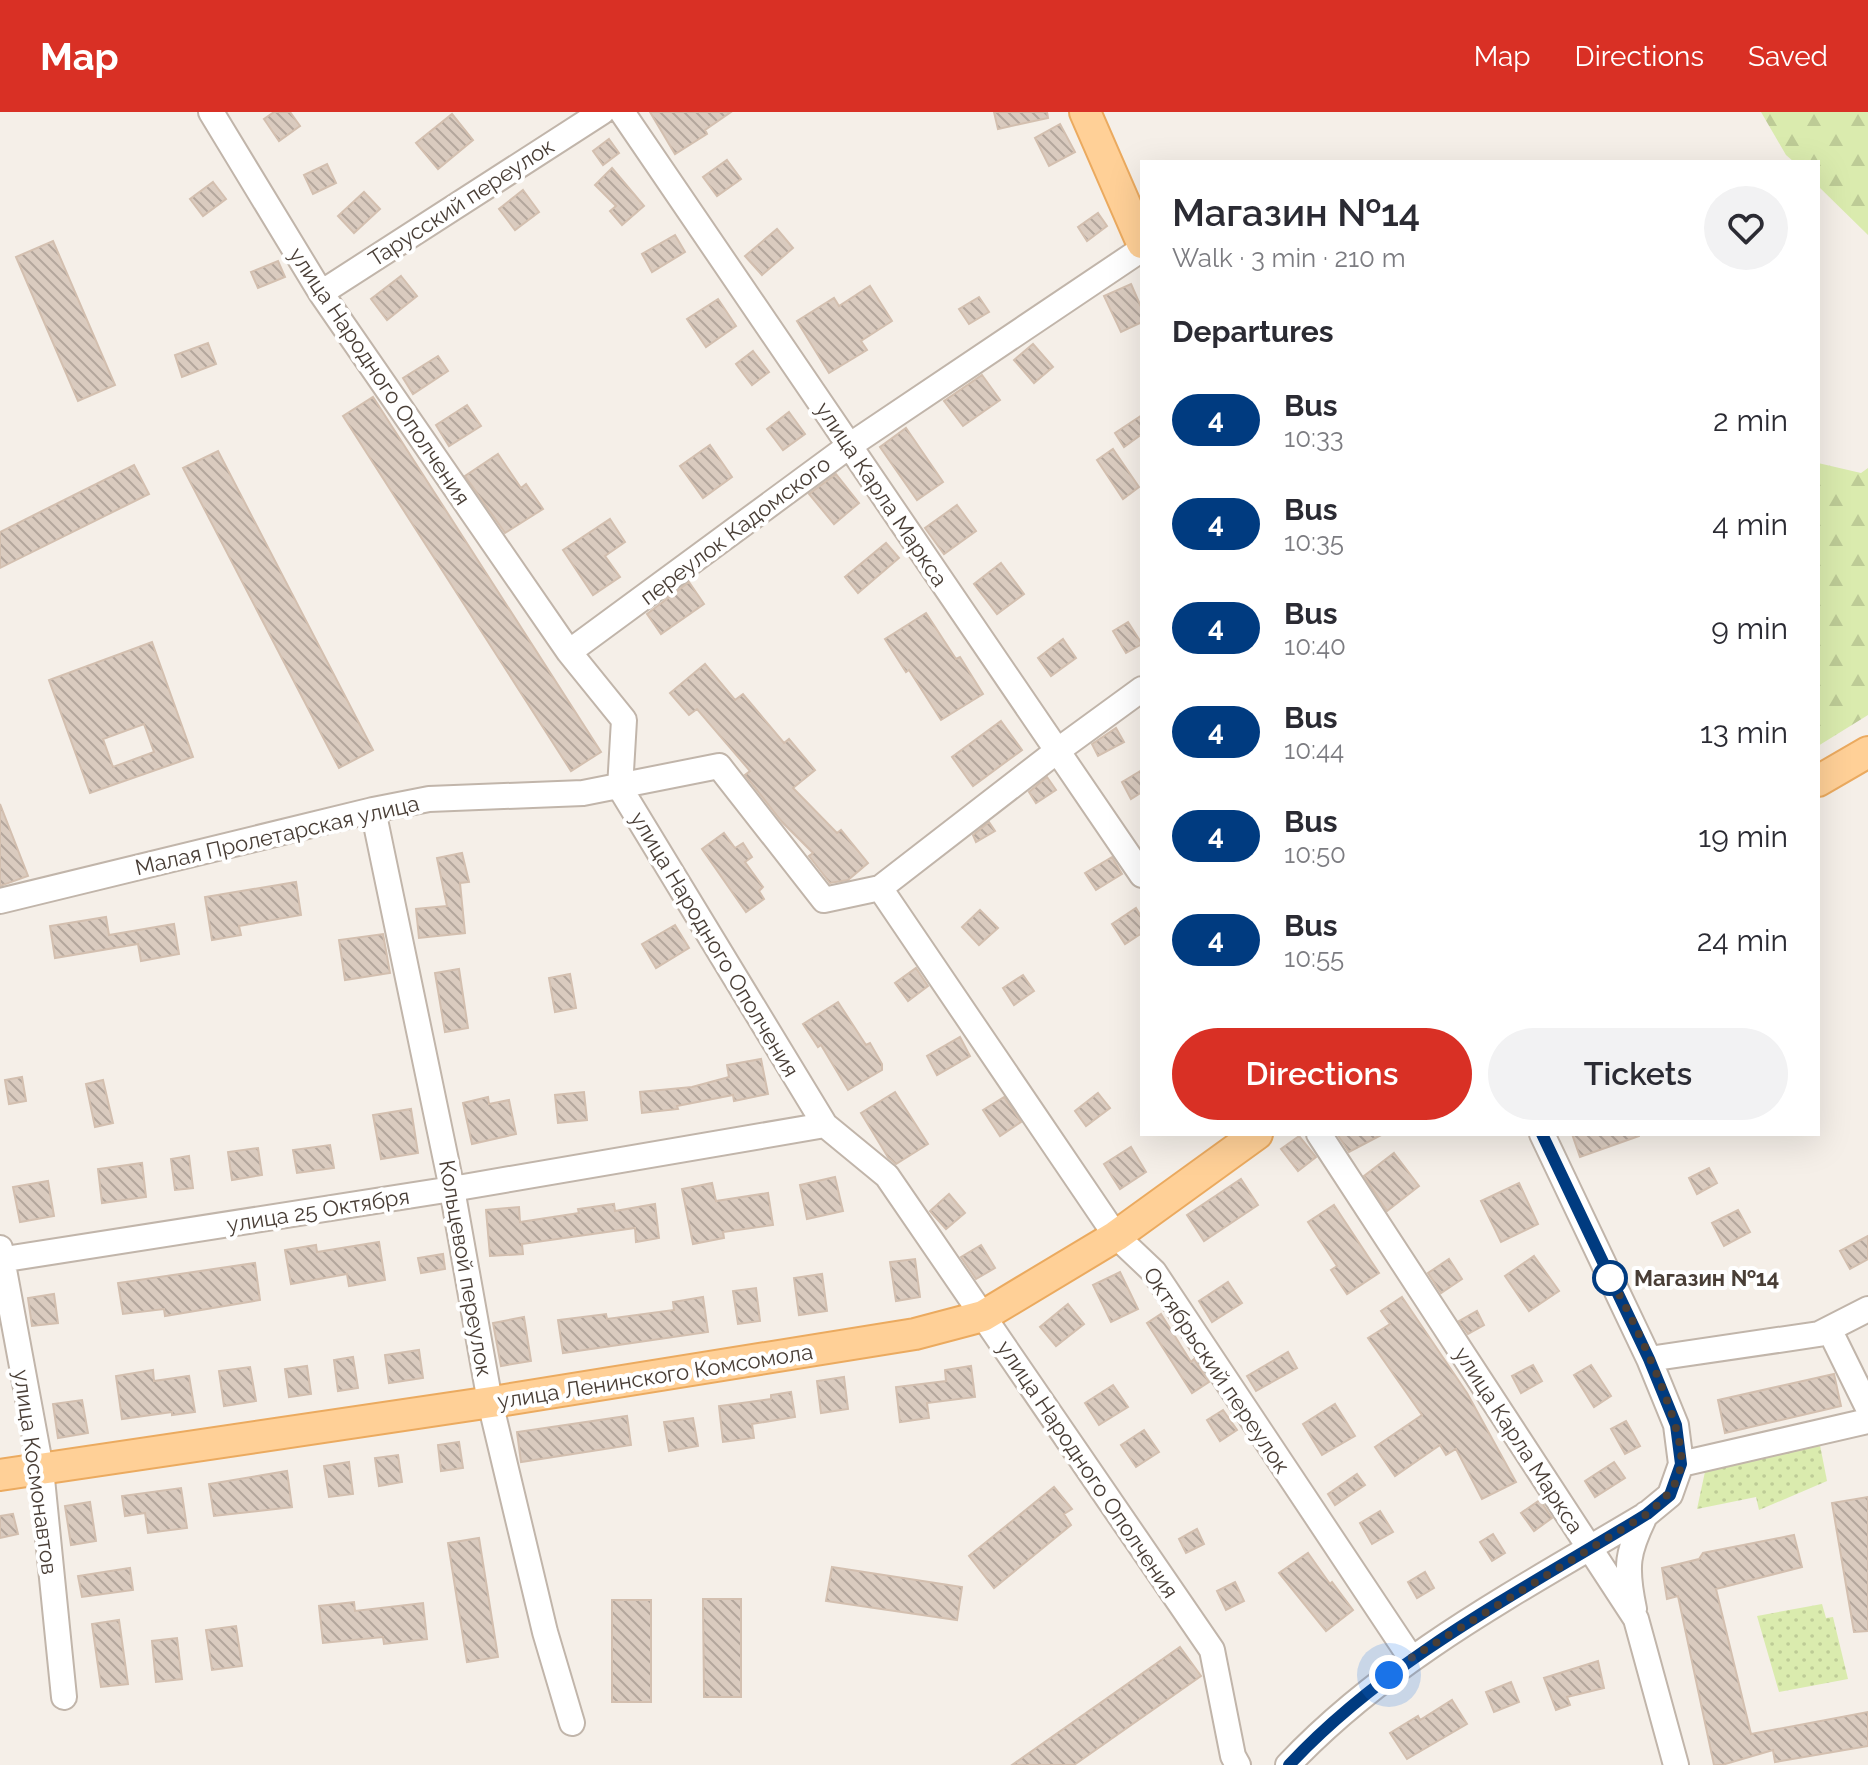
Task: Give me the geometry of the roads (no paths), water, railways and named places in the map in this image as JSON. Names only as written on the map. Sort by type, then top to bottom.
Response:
[{"type":"main road","points":[[1085,112],[1140,241]]},
{"type":"main road","points":[[1820,780],[1868,752]]},
{"type":"main road","name":"улица Ленинского Комсомола","points":[[0,1475],[490,1402],[915,1334],[983,1316],[1116,1236],[1254,1136]]},
{"type":"street","name":"улица Народного Ополчения","points":[[211,112],[321,293],[569,652],[624,720],[620,788],[825,1125],[887,1176],[1212,1650],[1233,1756],[1238,1765]]},
{"type":"street","name":"Тарусский переулок","points":[[321,293],[602,112]]},
{"type":"street","name":"улица Карла Маркса","points":[[622,112],[1140,872]]},
{"type":"street","name":"переулок Кадомского","points":[[569,652],[849,446],[1140,247]]},
{"type":"street","name":"Малая Пролетарская улица","points":[[0,901],[429,799],[583,793],[719,766],[824,900],[880,888],[1140,690]]},
{"type":"street","name":"Кольцевой переулок","points":[[373,810],[452,1189],[490,1402],[545,1632],[572,1723]]},
{"type":"street","name":"Октябрьский переулок","points":[[880,888],[1116,1236],[1154,1272],[1411,1658]]},
{"type":"street","name":"улица 25 Октября","points":[[1,1256],[452,1189],[825,1125]]},
{"type":"street","name":"улица Карла Маркса","points":[[1320,1136],[1636,1619],[1676,1765]]},
{"type":"street","points":[[1288,1765],[1324,1727],[1411,1658],[1647,1514],[1670,1495],[1681,1464],[1676,1425],[1649,1359],[1543,1136]]},
{"type":"street","name":"улица Космонавтов","points":[[1,1256],[41,1469],[64,1697]]},
{"type":"street","points":[[1649,1359],[1819,1334],[1868,1309]]},
{"type":"street","points":[[1829,1329],[1868,1408]]},
{"type":"street","points":[[1681,1464],[1868,1421]]},
{"type":"street","points":[[1636,1619],[1627,1562],[1647,1514]]},
{"type":"place","name":"Магазин №14","points":[[1610,1278]]}]
